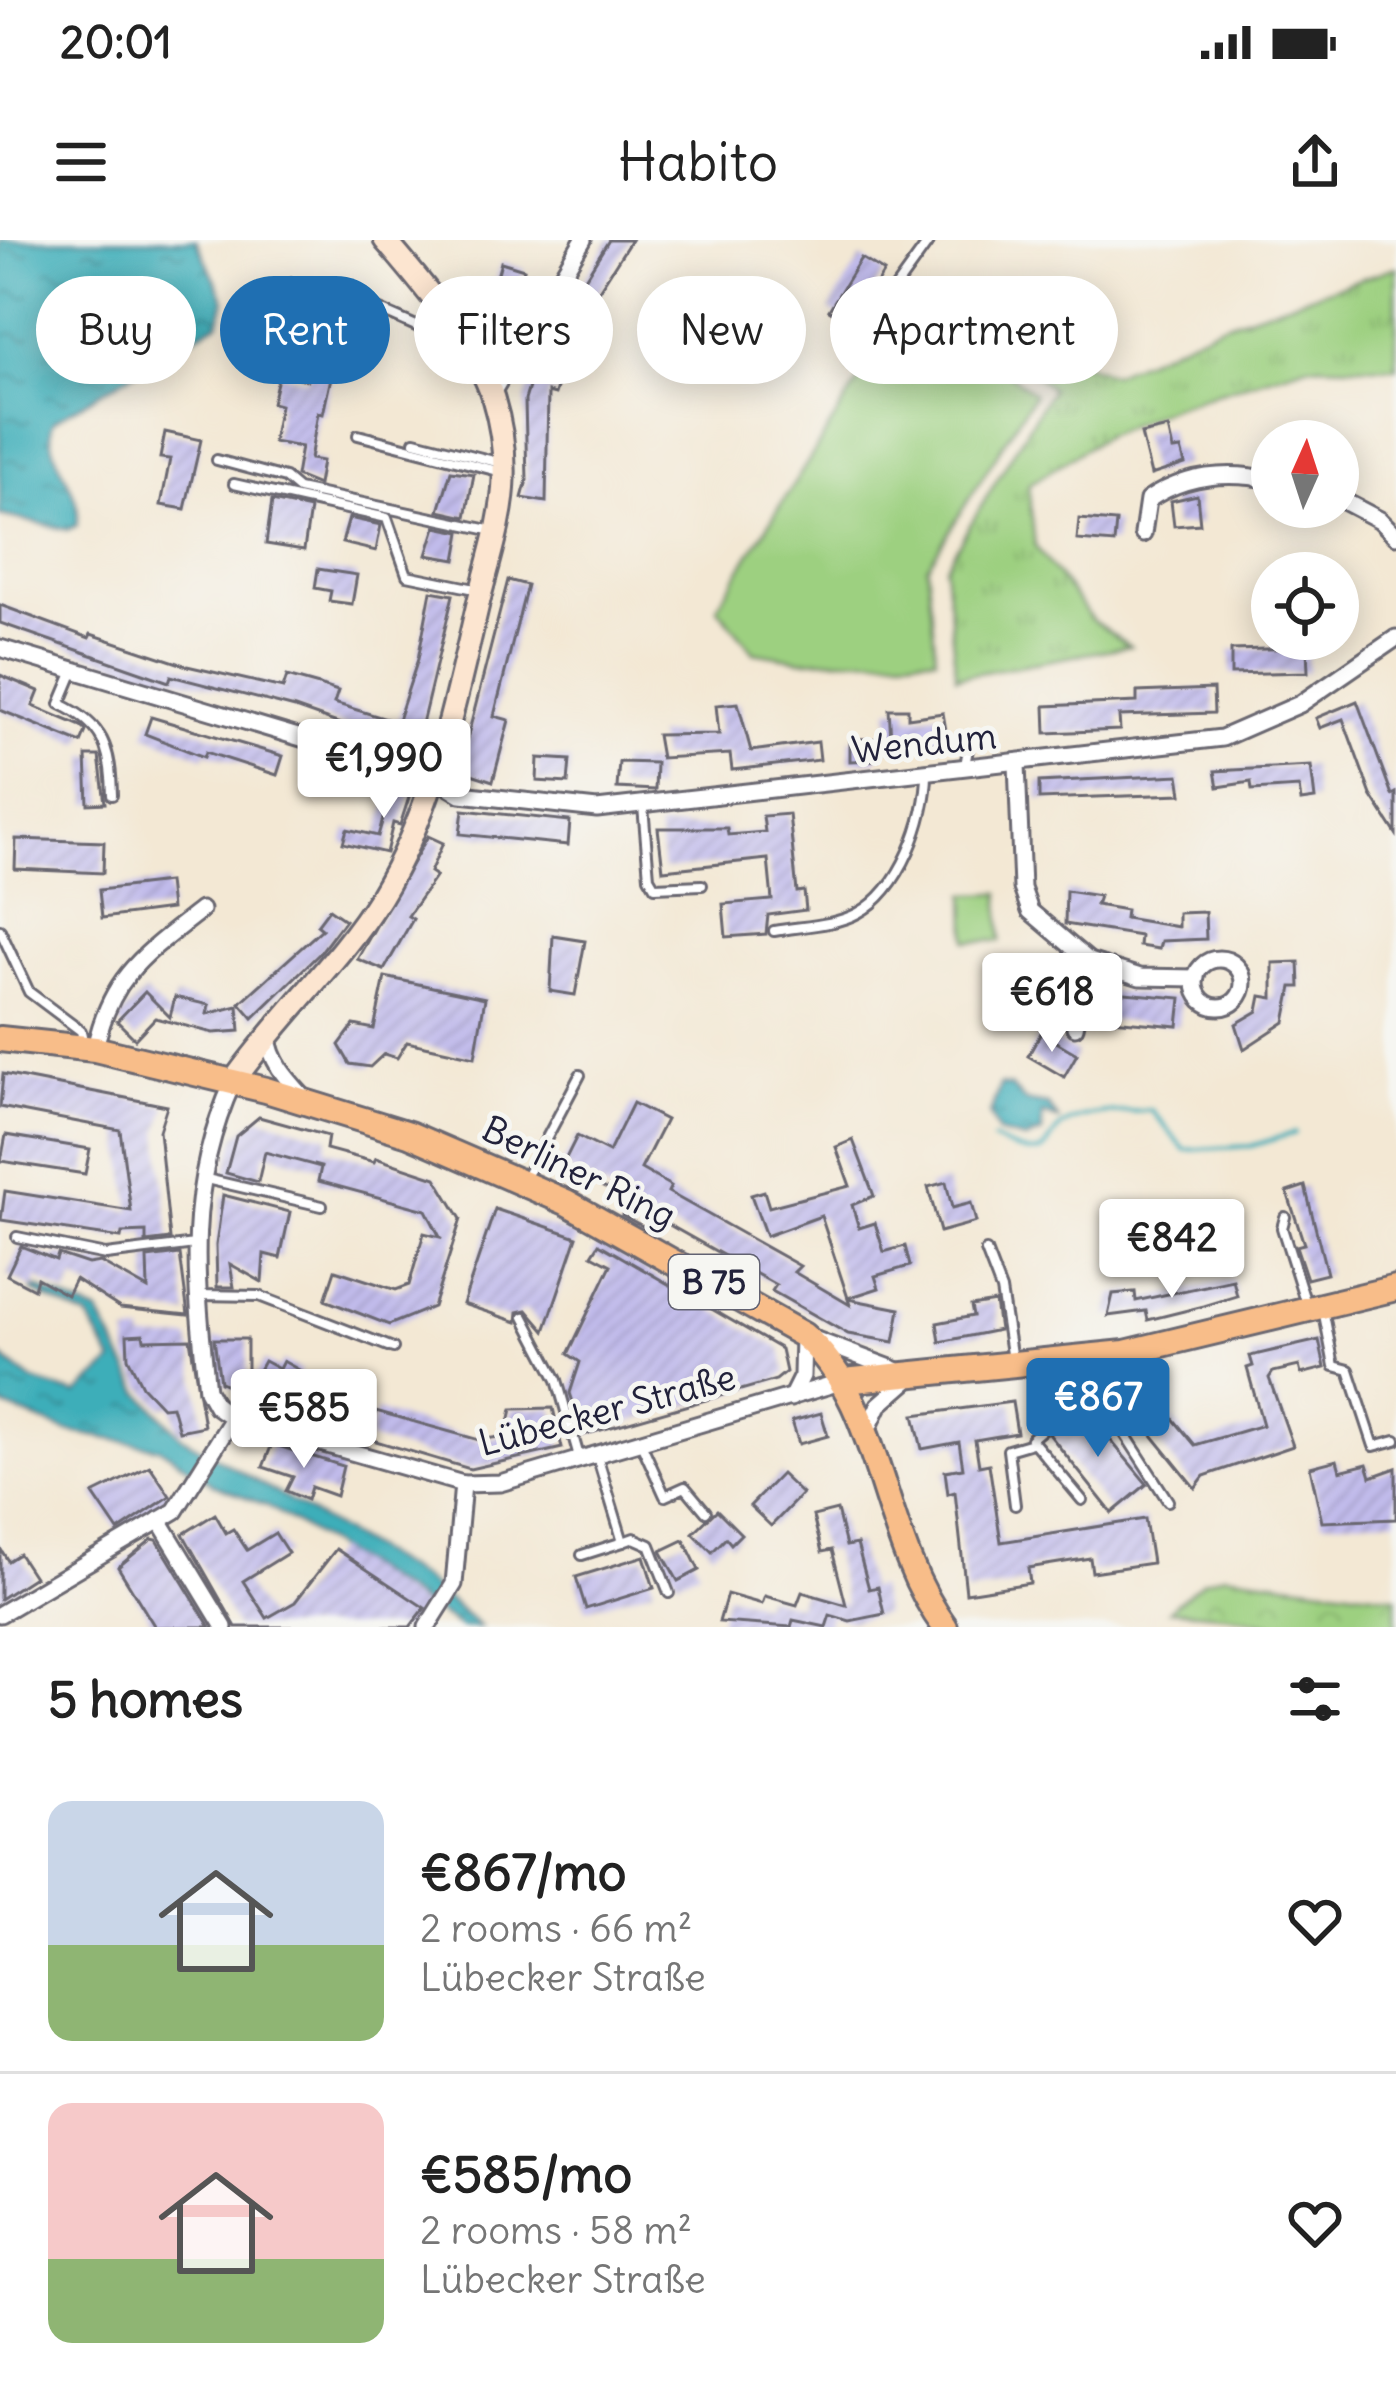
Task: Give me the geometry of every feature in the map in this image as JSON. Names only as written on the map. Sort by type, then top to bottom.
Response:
[{"type":"main road","points":[[394,244],[416,276]]},
{"type":"main road","points":[[233,1082],[268,1030],[378,902],[435,778],[496,531],[504,468],[487,384]]},
{"type":"main road","name":"B 75","points":[[0,1039],[90,1047],[233,1082]]},
{"type":"main road","name":"Berliner Ring","points":[[233,1082],[409,1134],[523,1182],[642,1242],[803,1335],[844,1381],[909,1568],[945,1627]]},
{"type":"main road","name":"Lübecker Straße","points":[[844,1381],[1077,1360],[1316,1310],[1396,1288]]},
{"type":"street","points":[[492,393],[583,240]]},
{"type":"street","points":[[1143,534],[1148,500],[1176,481],[1251,476]]},
{"type":"street","points":[[1359,509],[1396,536]]},
{"type":"street","name":"Wendum","points":[[0,648],[435,778],[461,794],[567,809],[644,806],[1222,738],[1300,704],[1396,638]]},
{"type":"street","points":[[1017,764],[1022,888],[1030,911],[1089,961],[1140,977],[1196,978]]},
{"type":"street","points":[[90,1047],[117,983],[200,910]]},
{"type":"street","points":[[1075,1027],[1089,961]]},
{"type":"street","points":[[268,1030],[269,1051],[309,1103]]},
{"type":"street","points":[[0,1614],[175,1511],[233,1418],[216,1406],[207,1390],[195,1244],[200,1177],[233,1082]]},
{"type":"street","name":"Berliner Ring","points":[[803,1335],[913,1376]]},
{"type":"street","name":"Lübecker Straße","points":[[790,1398],[802,1376],[803,1335]]},
{"type":"street","points":[[865,1436],[879,1405],[913,1376]]},
{"type":"street","name":"Lübecker Straße","points":[[233,1418],[463,1484],[500,1484],[844,1381]]},
{"type":"street","points":[[429,1624],[454,1584],[463,1484]]},
{"type":"street","points":[[159,1520],[224,1627]]},
{"type":"lane","points":[[904,276],[930,240]]},
{"type":"lane","points":[[358,435],[504,468]]},
{"type":"lane","points":[[415,441],[504,468]]},
{"type":"lane","points":[[217,460],[285,478],[298,489],[496,531]]},
{"type":"lane","points":[[234,484],[387,518],[407,575],[482,590]]},
{"type":"lane","points":[[73,673],[60,704],[88,717],[105,736],[112,795]]},
{"type":"lane","points":[[964,768],[969,743]]},
{"type":"lane","points":[[774,931],[844,919],[866,908],[914,840],[927,772]]},
{"type":"lane","points":[[644,806],[649,877],[655,886],[702,885]]},
{"type":"lane","points":[[0,929],[29,992],[81,1031],[90,1047]]},
{"type":"lane","points":[[523,1182],[580,1075]]},
{"type":"lane","points":[[200,1177],[322,1206]]},
{"type":"lane","points":[[1285,1217],[1282,1228],[1334,1366],[1349,1370],[1374,1446],[1396,1441]]},
{"type":"lane","points":[[16,1237],[106,1255],[195,1244]]},
{"type":"lane","points":[[986,1251],[1001,1290],[1012,1364]]},
{"type":"lane","points":[[197,1295],[259,1296],[393,1348]]},
{"type":"lane","points":[[524,1317],[557,1380],[623,1542]]},
{"type":"lane","points":[[1077,1360],[1168,1501]]},
{"type":"lane","points":[[1015,1505],[1007,1450],[1032,1443],[1095,1386]]},
{"type":"lane","points":[[641,1443],[665,1496],[685,1487],[706,1512]]},
{"type":"lane","points":[[1032,1443],[1082,1500]]},
{"type":"lane","points":[[582,1556],[634,1538],[650,1545],[669,1593]]},
{"type":"green space","points":[[1396,267],[1396,367],[1308,365],[1174,406],[1103,437],[1028,485],[1035,546],[1093,621],[1130,646],[956,677],[945,567],[1051,389],[1045,384],[1118,384],[1118,371],[1224,324]]},
{"type":"green space","points":[[857,384],[1021,384],[1034,394],[927,567],[936,657],[801,660],[754,652],[717,607]]},
{"type":"green space","points":[[1000,893],[1001,941],[967,941],[966,894]]},
{"type":"green space","points":[[1224,1574],[1396,1596],[1396,1627],[1282,1627],[1230,1615],[1169,1610],[1204,1580]]},
{"type":"water","points":[[0,240],[196,240],[220,290],[220,318],[196,336],[196,276],[36,276],[36,384],[115,384],[53,421],[53,447],[75,499],[77,525],[68,530],[0,515]]},
{"type":"water","points":[[1000,1085],[1011,1087],[1025,1101],[1048,1105],[1058,1119],[1042,1114],[1042,1133],[1025,1140],[998,1133],[990,1115]]},
{"type":"water","points":[[37,1288],[99,1314],[140,1392],[182,1437],[424,1580],[480,1627],[460,1627],[268,1506],[213,1484],[160,1448],[66,1431],[0,1405],[0,1356],[33,1381],[77,1394],[113,1362],[89,1319],[32,1291]]},
{"type":"building","points":[[609,240],[631,240],[608,276],[586,276]]},
{"type":"building","points":[[861,258],[884,272],[881,276],[850,276]]},
{"type":"building","points":[[501,262],[524,269],[522,276],[497,276]]},
{"type":"building","points":[[277,384],[330,384],[323,414],[318,413],[310,459],[322,461],[318,485],[296,476],[301,447],[273,442],[280,405],[272,403]]},
{"type":"building","points":[[530,384],[558,384],[555,394],[548,392],[546,502],[522,498],[527,480],[525,400]]},
{"type":"building","points":[[1168,428],[1173,450],[1181,449],[1185,464],[1151,475],[1141,434]]},
{"type":"building","points":[[165,432],[201,440],[185,509],[161,505],[170,459],[160,458]]},
{"type":"building","points":[[451,471],[474,474],[466,517],[439,511]]},
{"type":"building","points":[[1197,495],[1200,524],[1174,526],[1171,501]]},
{"type":"building","points":[[272,501],[310,509],[304,550],[266,544]]},
{"type":"building","points":[[349,518],[381,525],[376,551],[342,543]]},
{"type":"building","points":[[1079,519],[1116,522],[1114,543],[1077,540]]},
{"type":"building","points":[[436,527],[461,532],[456,560],[427,555]]},
{"type":"building","points":[[318,569],[357,575],[352,604],[329,601],[331,591],[315,588]]},
{"type":"building","points":[[508,580],[527,585],[494,716],[509,720],[493,781],[459,770]]},
{"type":"building","points":[[431,591],[453,595],[415,753],[358,738],[360,731],[295,708],[171,676],[169,682],[0,623],[0,605],[89,638],[91,634],[187,666],[283,688],[287,676],[338,691],[334,703],[393,721],[398,720],[418,659]]},
{"type":"building","points":[[1251,649],[1251,660],[1308,660],[1308,672],[1231,674],[1231,650]]},
{"type":"building","points":[[0,675],[39,691],[33,706],[81,726],[86,731],[81,743],[0,710]]},
{"type":"building","points":[[1213,689],[1214,713],[1119,716],[1120,730],[1046,733],[1045,706],[1137,702],[1137,692]]},
{"type":"building","points":[[1357,701],[1392,795],[1396,793],[1396,834],[1371,795],[1343,719],[1320,728],[1316,718]]},
{"type":"building","points":[[738,703],[751,751],[818,742],[820,760],[732,770],[730,754],[661,758],[657,735],[719,734],[716,705]]},
{"type":"building","points":[[889,709],[908,709],[908,718],[943,713],[948,742],[878,749],[878,760],[850,761],[850,739],[891,738]]},
{"type":"building","points":[[151,717],[283,756],[277,775],[206,752],[204,757],[145,734]]},
{"type":"building","points":[[86,756],[99,756],[105,803],[88,804]]},
{"type":"building","points":[[538,758],[570,760],[568,783],[537,781]]},
{"type":"building","points":[[619,762],[656,763],[655,790],[617,788]]},
{"type":"building","points":[[1311,766],[1315,799],[1301,801],[1299,787],[1252,790],[1251,782],[1218,787],[1215,771]]},
{"type":"building","points":[[1179,775],[1182,794],[1039,799],[1039,782]]},
{"type":"building","points":[[394,780],[413,785],[400,825],[393,823],[386,853],[343,843],[347,829],[378,836]]},
{"type":"building","points":[[463,810],[570,821],[568,845],[460,834]]},
{"type":"building","points":[[789,814],[797,892],[804,891],[806,910],[768,915],[766,934],[726,937],[723,904],[772,900],[768,859],[663,870],[658,828],[727,828],[728,835],[765,832],[763,816]]},
{"type":"building","points":[[428,836],[443,843],[430,872],[436,876],[408,916],[413,919],[384,970],[357,959]]},
{"type":"building","points":[[16,839],[104,842],[103,873],[15,869]]},
{"type":"building","points":[[168,882],[171,909],[102,918],[99,890]]},
{"type":"building","points":[[1066,891],[1099,896],[1096,905],[1126,910],[1125,918],[1178,927],[1178,913],[1205,912],[1206,939],[1161,941],[1159,949],[1139,946],[1140,936],[1065,924]]},
{"type":"building","points":[[329,909],[345,920],[320,953],[253,1018],[240,1003],[322,929],[317,925]]},
{"type":"building","points":[[553,936],[585,941],[575,995],[550,991]]},
{"type":"building","points":[[1299,962],[1300,987],[1292,987],[1285,1022],[1244,1049],[1236,1024],[1258,1011],[1261,996],[1273,998],[1273,963]]},
{"type":"building","points":[[385,977],[485,998],[475,1057],[407,1042],[397,1058],[384,1054],[370,1067],[350,1064],[339,1045],[354,1025],[374,1029]]},
{"type":"building","points":[[1102,991],[1181,998],[1178,1026],[1100,1019]]},
{"type":"building","points":[[145,992],[170,1017],[175,997],[209,1005],[207,1014],[238,1006],[240,1031],[213,1033],[155,1018],[135,1039],[117,1021]]},
{"type":"building","points":[[1041,1033],[1077,1054],[1064,1077],[1028,1056]]},
{"type":"building","points":[[3,1074],[167,1106],[159,1131],[170,1239],[146,1242],[146,1232],[122,1233],[121,1238],[1,1220],[5,1191],[131,1211],[120,1130],[0,1107]]},
{"type":"building","points":[[633,1103],[666,1120],[641,1169],[671,1186],[668,1192],[800,1266],[794,1272],[850,1305],[848,1299],[900,1309],[894,1342],[848,1334],[772,1291],[776,1285],[655,1217],[648,1229],[622,1215],[630,1201],[562,1166],[577,1136],[609,1152]]},
{"type":"building","points":[[259,1117],[328,1136],[326,1149],[374,1162],[376,1158],[436,1178],[461,1219],[433,1307],[389,1325],[325,1300],[335,1270],[396,1290],[409,1285],[424,1233],[440,1237],[426,1210],[318,1181],[321,1167],[265,1152],[258,1182],[226,1173],[236,1136]]},
{"type":"building","points":[[6,1135],[90,1149],[85,1174],[1,1161]]},
{"type":"building","points":[[853,1140],[874,1196],[852,1205],[859,1228],[875,1223],[884,1252],[905,1246],[910,1266],[875,1276],[879,1288],[848,1298],[821,1216],[766,1236],[751,1195],[764,1191],[769,1207],[850,1186],[836,1147]]},
{"type":"building","points":[[946,1182],[952,1208],[971,1203],[976,1222],[940,1232],[928,1187]]},
{"type":"building","points":[[1305,1186],[1327,1274],[1307,1279],[1296,1246],[1304,1244],[1287,1192]]},
{"type":"building","points":[[223,1195],[290,1212],[280,1258],[264,1254],[262,1282],[230,1264],[234,1287],[217,1287],[216,1245]]},
{"type":"building","points":[[495,1209],[577,1237],[545,1331],[527,1310],[518,1312],[517,1322],[463,1304]]},
{"type":"building","points":[[599,1244],[781,1349],[786,1372],[776,1380],[584,1435],[570,1393],[580,1362],[568,1354],[611,1265],[592,1255]]},
{"type":"building","points":[[21,1246],[56,1260],[58,1254],[88,1264],[100,1262],[148,1289],[147,1258],[180,1254],[188,1315],[120,1308],[75,1279],[67,1295],[37,1278],[34,1289],[7,1275]]},
{"type":"building","points":[[1233,1280],[1237,1296],[1204,1306],[1148,1320],[1146,1311],[1108,1316],[1113,1294],[1135,1292],[1136,1301]]},
{"type":"building","points":[[995,1302],[999,1330],[940,1342],[937,1323],[973,1316],[971,1306]]},
{"type":"building","points":[[143,1334],[144,1340],[190,1339],[204,1426],[179,1431],[172,1406],[162,1407],[142,1386],[128,1358],[127,1335]]},
{"type":"building","points":[[214,1339],[247,1339],[247,1392],[264,1361],[279,1369],[283,1361],[301,1371],[293,1385],[356,1406],[345,1435],[220,1382]]},
{"type":"building","points":[[1319,1340],[1325,1368],[1301,1374],[1299,1366],[1273,1372],[1269,1378],[1293,1446],[1204,1476],[1195,1488],[1139,1419],[1128,1393],[1154,1383],[1165,1409],[1195,1445],[1263,1425],[1247,1368],[1253,1366],[1250,1356]]},
{"type":"building","points":[[1012,1402],[1017,1433],[975,1440],[979,1466],[989,1464],[1001,1542],[1145,1519],[1152,1563],[1092,1572],[1090,1558],[1028,1568],[1030,1583],[966,1593],[955,1492],[948,1494],[945,1471],[963,1468],[959,1442],[922,1449],[914,1415]]},
{"type":"building","points":[[1083,1407],[1147,1484],[1112,1513],[1049,1434]]},
{"type":"building","points":[[553,1408],[562,1448],[470,1469],[369,1439],[376,1411],[479,1440],[506,1436],[512,1409]]},
{"type":"building","points":[[821,1413],[828,1436],[799,1444],[792,1421]]},
{"type":"building","points":[[272,1444],[343,1466],[336,1496],[311,1487],[307,1500],[286,1491],[293,1477],[263,1467]]},
{"type":"building","points":[[1337,1460],[1340,1471],[1367,1464],[1371,1477],[1396,1468],[1396,1519],[1322,1522],[1310,1467]]},
{"type":"building","points":[[150,1466],[170,1496],[118,1531],[93,1494]]},
{"type":"building","points":[[781,1474],[802,1494],[771,1526],[750,1506]]},
{"type":"building","points":[[717,1510],[741,1534],[731,1544],[726,1538],[712,1552],[693,1533]]},
{"type":"building","points":[[837,1510],[846,1546],[857,1544],[869,1589],[878,1587],[884,1614],[850,1621],[830,1615],[826,1627],[793,1620],[791,1627],[719,1622],[727,1594],[762,1604],[765,1596],[797,1605],[802,1592],[846,1605],[832,1550],[822,1552],[813,1516]]},
{"type":"building","points":[[215,1514],[226,1533],[233,1529],[247,1550],[275,1533],[288,1553],[243,1581],[267,1618],[295,1602],[336,1549],[425,1608],[410,1627],[236,1627],[183,1534]]},
{"type":"building","points":[[152,1539],[157,1540],[210,1627],[155,1627],[118,1567]]},
{"type":"building","points":[[684,1540],[699,1570],[678,1581],[661,1551]]},
{"type":"building","points":[[0,1548],[8,1561],[19,1554],[34,1577],[0,1599]]},
{"type":"building","points":[[644,1556],[654,1588],[586,1609],[576,1577]]},
{"type":"waterway","points":[[993,1140],[1040,1152],[1062,1126],[1074,1120],[1151,1110],[1185,1150],[1251,1146],[1295,1133]]}]
